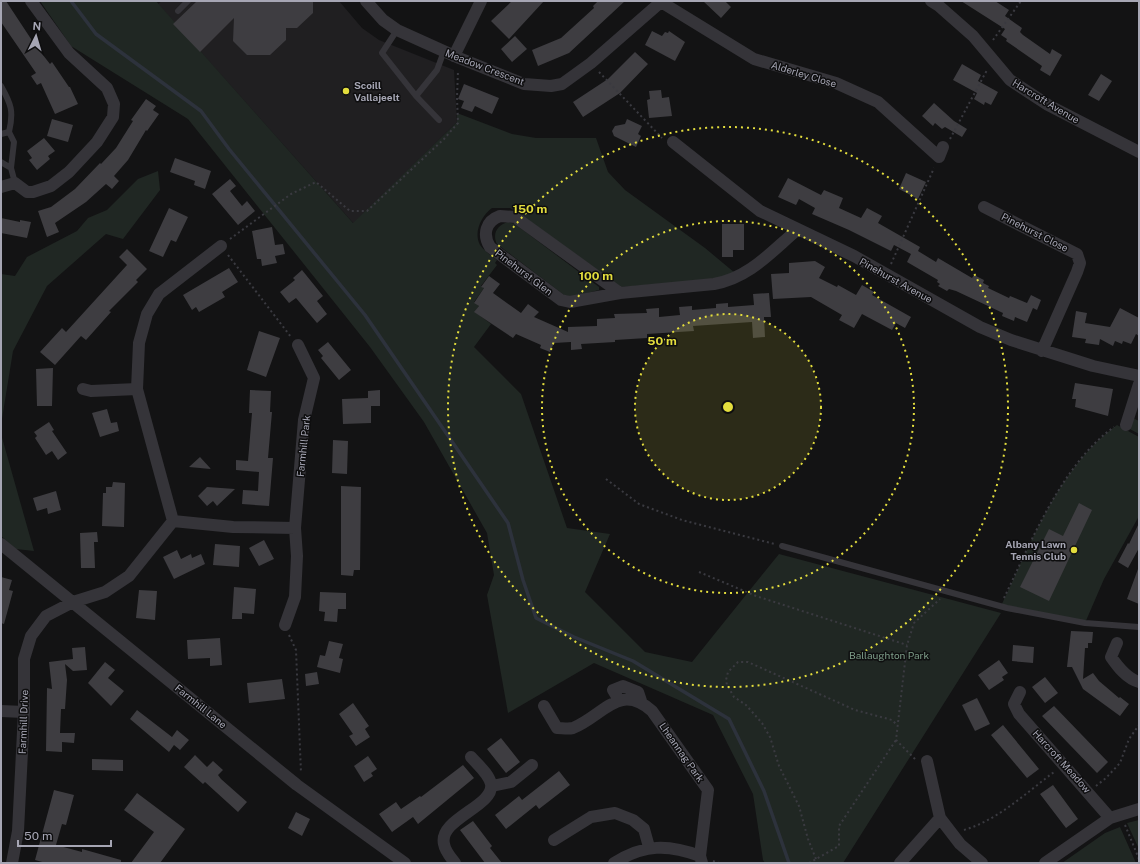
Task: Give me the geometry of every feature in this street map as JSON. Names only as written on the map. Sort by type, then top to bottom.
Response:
[{"type":"street","points":[[1,187],[15,183],[27,192],[33,192],[51,186],[69,172],[98,142],[113,117],[114,104],[107,88],[69,53],[31,1]]},
{"type":"street","name":"Meadow Crescent","points":[[366,1],[383,20],[397,30],[452,55],[524,84],[540,86],[562,84],[592,63],[662,2]]},
{"type":"street","points":[[452,55],[481,1]]},
{"type":"street","name":"Harcroft Avenue","points":[[931,1],[939,6],[973,36],[1010,80],[1048,105],[1139,152]]},
{"type":"street","name":"Alderley Close","points":[[662,2],[754,59],[836,83],[878,102],[939,157]]},
{"type":"street","name":"Pinehurst Avenue","points":[[673,142],[751,205],[772,218],[843,250],[980,327],[1042,351],[1093,366],[1139,376]]},
{"type":"street","name":"Pinehurst Close","points":[[984,207],[1077,254],[1080,263],[1077,272],[1042,351]]},
{"type":"street","name":"Pinehurst Glen","points":[[620,294],[515,217],[500,216],[490,222],[486,229],[486,238],[490,247],[561,300],[570,302],[620,294],[728,281],[751,270],[797,230]]},
{"type":"street","points":[[173,521],[137,389],[139,344],[147,314],[159,294],[221,246]]},
{"type":"street","name":"Farmhill Park","points":[[285,625],[295,597],[297,556],[295,528],[304,420],[314,378],[298,346]]},
{"type":"street","points":[[1126,425],[1139,384]]},
{"type":"street","points":[[83,389],[91,391],[137,389]]},
{"type":"street","points":[[173,521],[234,527],[295,528]]},
{"type":"street","points":[[73,602],[105,592],[129,576],[173,521]]},
{"type":"street","name":"Farmhill Lane","points":[[1,544],[297,785],[405,863]]},
{"type":"street","name":"Farmhill Drive","points":[[12,863],[18,831],[24,712],[24,659],[31,636],[46,616],[73,602]]},
{"type":"street","points":[[1103,667],[1111,657],[1117,643]]},
{"type":"street","points":[[1111,657],[1119,668],[1134,681],[1139,682]]},
{"type":"street","name":"Harcroft Meadow","points":[[1020,692],[1009,704],[1089,791],[1116,817]]},
{"type":"street","name":"Lheannag Park","points":[[544,706],[557,728],[572,728],[619,700],[641,701],[652,710],[708,790],[701,860],[682,850],[666,847],[649,847],[616,862]]},
{"type":"street","points":[[1,711],[24,712]]},
{"type":"street","points":[[454,863],[444,845],[443,836],[447,829],[489,794],[492,786],[489,778],[471,757]]},
{"type":"street","points":[[492,786],[511,782],[532,765]]},
{"type":"street","points":[[928,767],[940,818],[960,844],[982,863]]},
{"type":"street","points":[[1045,863],[1116,817],[1139,809]]},
{"type":"street","points":[[554,840],[591,817],[615,813],[634,820],[644,829],[649,847]]},
{"type":"street","points":[[900,863],[940,818]]},
{"type":"lane","points":[[178,11],[188,1]]},
{"type":"lane","points":[[397,30],[382,53],[416,96],[439,120]]},
{"type":"lane","points":[[416,96],[437,70],[452,55]]},
{"type":"lane","points":[[2,88],[11,104],[12,118],[9,132],[14,142],[11,168],[15,183]]},
{"type":"lane","points":[[1,134],[9,132]]},
{"type":"lane","points":[[1,162],[11,168]]},
{"type":"lane","points":[[782,546],[948,592],[1046,617],[1085,623],[1139,627]]},
{"type":"path","points":[[886,274],[939,157],[952,137],[989,55],[1021,1]]},
{"type":"path","points":[[298,346],[221,246],[291,194],[316,182],[350,210],[367,211],[444,139],[458,122],[457,97],[452,55]]},
{"type":"path","points":[[592,63],[661,137],[673,142]]},
{"type":"path","points":[[1001,606],[1041,521],[1065,480],[1100,437],[1117,425],[1126,425]]},
{"type":"path","points":[[606,480],[639,504],[682,520],[782,546]]},
{"type":"path","points":[[699,572],[756,596],[907,645]]},
{"type":"path","points":[[809,863],[839,846],[839,826],[896,740],[907,645],[914,623],[948,592]]},
{"type":"path","points":[[285,625],[296,650],[302,779]]},
{"type":"path","points":[[816,859],[808,840],[799,806],[779,766],[770,737],[746,705],[734,697],[726,680],[728,672],[738,662],[748,662],[856,710],[892,720],[898,726]]},
{"type":"path","points":[[1089,791],[1106,778],[1120,763],[1129,739],[1139,726]]},
{"type":"path","points":[[896,740],[928,767]]},
{"type":"path","points":[[952,833],[978,826],[1017,801],[1064,764]]},
{"type":"path","points":[[1116,817],[1139,859]]},
{"type":"shaded area","name":"Scoill Vallajeelt","points":[[162,1],[339,1],[362,28],[379,40],[454,70],[457,122],[354,224],[158,4]]},
{"type":"green space","name":"Ballaughton Park","points":[[40,1],[156,1],[353,223],[457,122],[457,113],[512,134],[536,138],[596,138],[608,172],[625,190],[705,248],[735,273],[718,279],[621,287],[520,214],[510,208],[492,208],[482,219],[478,229],[478,240],[480,245],[497,260],[495,263],[497,265],[481,286],[484,288],[474,302],[479,306],[475,312],[491,324],[474,347],[521,394],[567,528],[610,534],[585,592],[645,652],[692,662],[779,554],[1001,613],[843,863],[765,863],[763,860],[753,794],[713,715],[594,663],[508,713],[487,595],[494,575],[487,533],[424,422],[370,347],[188,119],[71,46]]},
{"type":"green space","points":[[158,171],[160,190],[123,239],[106,234],[47,286],[13,351],[1,425],[1,274],[15,276],[27,257],[77,231],[88,218],[107,210],[138,179]]},
{"type":"green space","points":[[508,222],[515,224],[599,287],[599,290],[572,297],[564,295],[497,244],[495,237],[496,230],[504,223]]},
{"type":"green space","points":[[1133,418],[1139,421],[1139,434],[1128,428]]},
{"type":"green space","name":"Albany Lawn Tennis Club","points":[[1117,425],[1139,437],[1139,516],[1104,579],[1085,623],[1001,606],[1048,508],[1063,484],[1079,462],[1097,442]]},
{"type":"green space","points":[[1,434],[34,551],[16,549],[1,536]]},
{"type":"green space","points":[[1139,820],[1139,849],[1127,823]]},
{"type":"green space","points":[[1120,827],[1136,863],[1062,863],[1105,833]]},
{"type":"building","points":[[1,1],[6,1],[35,45],[50,64],[52,62],[70,87],[78,104],[55,114],[41,83],[37,85],[31,76],[36,73],[1,22]]},
{"type":"building","points":[[197,1],[313,1],[313,13],[297,28],[286,28],[286,40],[270,55],[247,55],[233,41],[234,18],[200,52],[173,24]]},
{"type":"building","points":[[512,1],[544,1],[509,39],[491,21]]},
{"type":"building","points":[[598,1],[625,1],[569,53],[538,66],[532,50],[561,38],[594,8],[593,6]]},
{"type":"building","points":[[703,1],[725,1],[731,7],[721,18]]},
{"type":"building","points":[[961,1],[995,1],[1009,10],[1005,16],[1022,28],[1020,32],[1023,35],[1050,54],[1052,49],[1062,55],[1050,76],[1040,70],[1042,66],[1006,41],[1007,39],[1001,35],[1005,29]]},
{"type":"building","points":[[652,31],[662,36],[665,32],[668,33],[669,31],[685,42],[675,61],[645,45]]},
{"type":"building","points":[[515,36],[527,49],[512,62],[501,49]]},
{"type":"building","points":[[635,52],[648,64],[620,93],[583,117],[573,102],[608,79]]},
{"type":"building","points":[[962,64],[981,75],[978,81],[998,92],[991,105],[985,102],[984,105],[974,99],[977,93],[953,80]]},
{"type":"building","points":[[1101,74],[1112,81],[1099,101],[1088,95]]},
{"type":"building","points":[[464,84],[499,98],[492,114],[475,106],[472,112],[461,108],[464,101],[458,99]]},
{"type":"building","points":[[661,90],[662,98],[669,97],[672,116],[649,118],[647,100],[650,99],[649,91]]},
{"type":"building","points":[[146,99],[156,106],[153,110],[159,114],[147,131],[146,130],[128,160],[114,176],[119,181],[112,189],[106,184],[86,202],[55,223],[59,232],[47,237],[38,211],[51,207],[75,189],[100,163],[101,164],[116,148],[133,121],[131,120]]},
{"type":"building","points":[[934,103],[954,121],[967,129],[962,137],[945,127],[942,129],[935,123],[933,126],[922,116]]},
{"type":"building","points":[[52,119],[73,125],[68,142],[47,136]]},
{"type":"building","points":[[627,119],[642,126],[638,134],[641,136],[636,147],[614,136],[612,131],[615,126],[625,124]]},
{"type":"building","points":[[44,138],[55,151],[48,156],[50,159],[37,170],[29,160],[32,158],[27,151]]},
{"type":"building","points":[[175,158],[211,171],[205,189],[194,185],[195,181],[170,172]]},
{"type":"building","points":[[906,173],[926,182],[918,199],[899,189]]},
{"type":"building","points":[[788,178],[821,195],[824,190],[843,198],[839,208],[861,218],[867,208],[882,216],[878,223],[920,247],[918,251],[936,262],[938,258],[972,278],[974,275],[984,280],[983,283],[989,286],[988,288],[1009,298],[1010,296],[1027,303],[1031,295],[1041,300],[1037,310],[1033,308],[1027,322],[1015,317],[1014,321],[1002,316],[1003,313],[956,291],[949,289],[947,291],[938,286],[940,284],[937,282],[938,280],[907,262],[911,254],[894,245],[891,251],[849,230],[812,214],[815,208],[799,199],[796,205],[778,197]]},
{"type":"building","points":[[230,179],[236,186],[230,191],[242,206],[247,201],[255,211],[238,225],[212,194]]},
{"type":"building","points":[[169,208],[188,217],[176,242],[171,240],[163,257],[149,251]]},
{"type":"building","points":[[1,218],[20,222],[20,220],[31,222],[27,238],[1,233]]},
{"type":"building","points":[[722,224],[744,224],[744,250],[733,250],[733,257],[722,257]]},
{"type":"building","points":[[272,227],[275,245],[283,244],[285,254],[275,256],[277,263],[262,266],[261,259],[257,259],[252,231]]},
{"type":"building","points":[[127,249],[147,269],[136,280],[138,282],[109,311],[111,312],[86,340],[81,336],[55,365],[40,352],[62,328],[66,332],[127,265],[119,257]]},
{"type":"building","points":[[815,261],[825,267],[819,278],[837,287],[838,285],[856,295],[862,285],[874,292],[872,295],[911,317],[905,328],[896,323],[892,330],[862,314],[854,328],[839,320],[842,315],[811,297],[773,299],[771,274],[789,273],[789,263]]},
{"type":"building","points":[[229,268],[238,282],[222,292],[225,297],[199,312],[196,307],[192,310],[183,295]]},
{"type":"building","points":[[302,270],[323,296],[317,301],[327,314],[317,323],[296,298],[289,303],[280,292],[295,280],[293,278]]},
{"type":"building","points":[[489,276],[500,284],[493,293],[521,313],[528,304],[539,312],[534,317],[568,332],[568,327],[597,326],[597,319],[615,318],[614,314],[647,313],[646,309],[659,308],[659,317],[680,315],[679,307],[692,306],[692,310],[716,308],[716,304],[728,303],[728,307],[754,305],[753,294],[769,293],[771,317],[764,317],[765,337],[753,338],[752,322],[693,326],[694,331],[647,334],[647,338],[581,344],[582,349],[571,350],[571,342],[554,343],[550,352],[540,348],[541,345],[516,334],[513,338],[474,312],[479,306],[474,303],[484,288],[481,287]]},
{"type":"building","points":[[1120,308],[1139,318],[1139,336],[1136,334],[1131,344],[1123,341],[1122,344],[1115,341],[1113,346],[1100,339],[1099,345],[1085,343],[1086,339],[1072,337],[1076,311],[1087,313],[1085,323],[1110,327]]},
{"type":"building","points":[[259,331],[280,338],[266,377],[247,370]]},
{"type":"building","points":[[328,342],[351,370],[339,380],[321,358],[323,356],[318,350]]},
{"type":"building","points":[[53,368],[52,406],[37,406],[36,369]]},
{"type":"building","points":[[1075,383],[1113,389],[1108,416],[1075,407],[1076,399],[1072,399]]},
{"type":"building","points":[[250,390],[271,391],[270,412],[272,412],[268,458],[273,458],[269,506],[242,504],[243,490],[258,491],[259,472],[236,470],[236,460],[248,461],[252,413],[249,413]]},
{"type":"building","points":[[380,390],[380,406],[371,406],[371,423],[343,424],[342,399],[368,398],[368,391]]},
{"type":"building","points":[[107,409],[111,423],[117,422],[119,431],[100,437],[92,413]]},
{"type":"building","points":[[49,422],[54,430],[52,431],[67,453],[58,460],[52,451],[46,455],[35,438],[37,436],[34,432]]},
{"type":"building","points":[[333,440],[348,441],[347,474],[332,473]]},
{"type":"building","points":[[200,457],[211,469],[189,467]]},
{"type":"building","points":[[113,482],[125,483],[124,527],[102,526],[103,493],[106,493],[106,487],[112,487]]},
{"type":"building","points":[[341,486],[361,487],[360,570],[354,570],[353,576],[341,575]]},
{"type":"building","points":[[207,487],[235,489],[217,506],[213,501],[207,506],[198,496]]},
{"type":"building","points":[[56,491],[61,510],[48,514],[47,508],[37,511],[33,498]]},
{"type":"building","points":[[1079,503],[1092,510],[1049,601],[1020,587],[1049,529],[1063,536]]},
{"type":"building","points":[[1139,523],[1139,548],[1128,568],[1118,562]]},
{"type":"building","points":[[97,532],[98,542],[94,542],[95,568],[81,568],[80,533]]},
{"type":"building","points":[[264,540],[274,559],[259,566],[249,548]]},
{"type":"building","points":[[215,544],[240,546],[239,567],[213,565]]},
{"type":"building","points":[[177,550],[181,559],[191,554],[192,558],[201,554],[205,564],[174,579],[163,557]]},
{"type":"building","points":[[1139,569],[1139,604],[1127,599]]},
{"type":"building","points":[[1,577],[12,580],[9,590],[13,591],[4,624],[1,623]]},
{"type":"building","points":[[234,587],[256,589],[254,614],[242,613],[242,619],[232,619]]},
{"type":"building","points":[[139,590],[157,591],[155,620],[136,618]]},
{"type":"building","points":[[320,592],[346,593],[346,609],[338,609],[337,622],[324,621],[325,612],[319,611]]},
{"type":"building","points":[[1071,631],[1093,632],[1092,643],[1088,643],[1088,648],[1085,648],[1083,679],[1093,673],[1099,681],[1119,698],[1120,697],[1129,704],[1120,716],[1083,689],[1072,667],[1067,667]]},
{"type":"building","points":[[220,638],[222,665],[210,666],[210,658],[188,659],[187,640]]},
{"type":"building","points":[[329,641],[343,644],[339,658],[343,659],[340,673],[317,667],[320,655],[325,656]]},
{"type":"building","points":[[1013,645],[1034,647],[1033,663],[1012,661]]},
{"type":"building","points":[[85,647],[87,670],[73,671],[65,664],[67,680],[65,709],[61,709],[60,733],[75,733],[74,743],[62,742],[62,752],[46,751],[47,688],[52,689],[49,662],[73,659],[72,648]]},
{"type":"building","points":[[999,660],[1008,673],[1002,677],[1004,680],[989,690],[978,675]]},
{"type":"building","points":[[105,662],[115,670],[108,678],[124,691],[111,706],[88,683]]},
{"type":"building","points":[[317,672],[319,684],[306,686],[305,674]]},
{"type":"building","points":[[1045,677],[1058,693],[1045,703],[1032,687]]},
{"type":"building","points":[[282,679],[285,699],[249,703],[247,683]]},
{"type":"building","points":[[977,698],[990,724],[975,731],[962,705]]},
{"type":"building","points":[[353,703],[369,726],[365,729],[370,737],[356,746],[349,736],[353,734],[339,714]]},
{"type":"building","points":[[1054,706],[1108,762],[1097,773],[1042,716]]},
{"type":"building","points":[[137,710],[172,737],[177,730],[189,740],[180,750],[174,745],[169,752],[130,719]]},
{"type":"building","points":[[1003,725],[1039,769],[1027,778],[991,735]]},
{"type":"building","points":[[501,738],[520,762],[506,773],[487,749]]},
{"type":"building","points":[[195,755],[207,767],[213,761],[223,770],[218,775],[221,779],[247,802],[238,812],[205,782],[203,784],[184,767]]},
{"type":"building","points":[[368,756],[377,769],[371,773],[373,776],[364,782],[354,766]]},
{"type":"building","points":[[92,759],[123,760],[123,771],[92,770]]},
{"type":"building","points":[[463,765],[474,778],[418,824],[413,817],[392,832],[379,814],[396,802],[401,809],[420,796],[421,797]]},
{"type":"building","points":[[559,771],[570,785],[539,809],[536,805],[506,829],[495,815],[519,796],[522,800]]},
{"type":"building","points":[[1053,785],[1078,819],[1066,828],[1040,794]]},
{"type":"building","points":[[54,790],[74,795],[66,825],[62,824],[56,845],[82,852],[82,849],[121,860],[121,863],[46,863],[35,860]]},
{"type":"building","points":[[137,793],[185,829],[160,863],[131,863],[154,832],[124,810]]},
{"type":"building","points":[[296,812],[310,819],[302,836],[288,828]]},
{"type":"building","points":[[473,821],[492,846],[490,848],[502,863],[485,863],[460,830]]},
{"type":"waterway","points":[[71,1],[96,34],[201,111],[229,149],[365,315],[508,523],[523,580],[536,618],[574,637],[633,661],[729,719],[764,791],[789,863]]},
{"type":"place","name":"Scoill Vallajeelt","points":[[346,91]]},
{"type":"place","name":"Albany Lawn Tennis Club","points":[[1074,550]]}]
